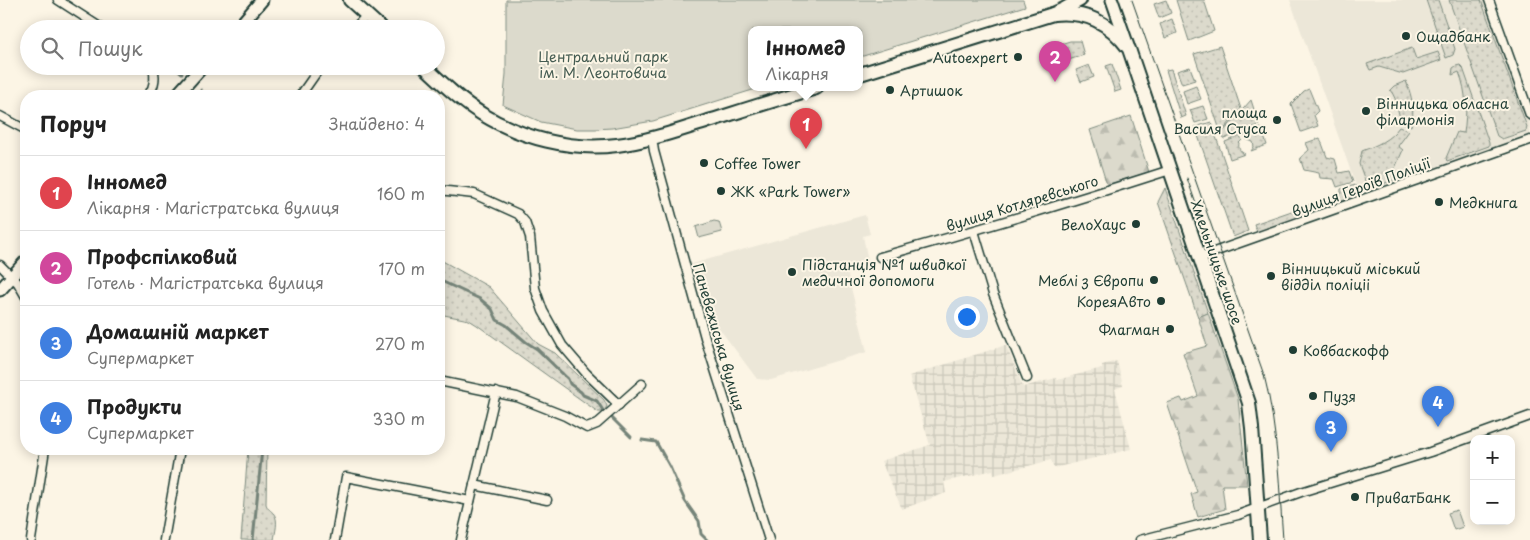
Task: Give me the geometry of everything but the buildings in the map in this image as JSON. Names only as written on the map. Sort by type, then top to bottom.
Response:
[{"type":"main road","points":[[245,20],[262,0]]},
{"type":"main road","points":[[350,0],[372,20]]},
{"type":"main road","points":[[863,73],[1053,14],[1064,10],[1080,0]]},
{"type":"main road","name":"Хмельницьке шосе","points":[[1112,0],[1249,403],[1260,540]]},
{"type":"main road","points":[[1053,14],[1078,14],[1096,20],[1112,30],[1129,49]]},
{"type":"main road","points":[[181,90],[195,75]]},
{"type":"main road","points":[[434,75],[481,114],[508,128],[573,145],[600,146],[625,144],[652,138],[806,91]]},
{"type":"main road","points":[[0,290],[20,268]]},
{"type":"street","points":[[58,0],[89,20]]},
{"type":"street","points":[[1489,0],[1530,115]]},
{"type":"street","points":[[362,20],[367,15]]},
{"type":"street","points":[[151,90],[155,79],[154,75]]},
{"type":"street","points":[[304,90],[315,75]]},
{"type":"street","points":[[0,116],[20,127]]},
{"type":"street","name":"Паневежиська вулиця","points":[[652,138],[706,341],[769,540]]},
{"type":"street","name":"вулиця Героїв Поліції","points":[[1200,257],[1530,140]]},
{"type":"street","name":"вулиця Котляревського","points":[[880,257],[974,231],[1170,170]]},
{"type":"street","points":[[445,191],[474,194],[518,214],[525,222],[530,237],[535,288],[543,311],[562,345],[586,373],[619,404]]},
{"type":"street","points":[[974,231],[993,294],[1027,378]]},
{"type":"street","points":[[0,266],[20,286]]},
{"type":"street","points":[[445,382],[517,397],[565,416],[588,428],[597,424],[642,384]]},
{"type":"street","points":[[461,540],[496,392]]},
{"type":"street","points":[[1140,540],[1238,515],[1308,490],[1444,447],[1530,416]]},
{"type":"street","points":[[31,540],[44,455]]},
{"type":"street","points":[[164,540],[179,455]]},
{"type":"street","points":[[335,540],[346,477],[470,501]]},
{"type":"street","points":[[474,485],[547,500]]},
{"type":"shaded area","points":[[1290,0],[1489,0],[1530,115],[1530,140],[1361,200]]},
{"type":"shaded area","points":[[865,215],[870,234],[863,236],[869,266],[847,272],[867,352],[771,380],[757,379],[704,308],[692,264]]},
{"type":"shaded area","points":[[1006,345],[1023,387],[1102,368],[1102,365],[1117,361],[1123,386],[1115,389],[1131,449],[1054,468],[1051,460],[994,475],[993,470],[944,482],[946,493],[902,509],[881,461],[930,445],[909,376]]},
{"type":"green space","name":"Центральний парк ім. М. Леонтовича","points":[[506,0],[1023,0],[1025,6],[863,56],[863,26],[748,26],[749,91],[653,121],[612,128],[577,129],[541,122],[503,105],[506,74]]},
{"type":"green space","points":[[1166,0],[1171,13],[1159,18],[1154,4]]},
{"type":"green space","points":[[1176,0],[1204,0],[1214,31],[1189,41]]},
{"type":"green space","points":[[1426,0],[1438,0],[1455,49],[1453,55],[1446,58]]},
{"type":"green space","points":[[1449,0],[1481,0],[1527,127],[1526,131],[1502,139],[1497,136]]},
{"type":"green space","points":[[1172,19],[1177,33],[1165,38],[1160,24]]},
{"type":"green space","points":[[1070,41],[1080,41],[1084,55],[1059,63],[1054,46]]},
{"type":"green space","points":[[1220,46],[1241,109],[1221,133],[1194,54]]},
{"type":"green space","points":[[1412,48],[1416,59],[1438,52],[1441,60],[1403,74],[1379,67],[1370,70],[1367,64]]},
{"type":"green space","points":[[1112,64],[1121,90],[1115,92],[1106,66]]},
{"type":"green space","points":[[1089,65],[1094,77],[1081,82],[1076,70]]},
{"type":"green space","points":[[1460,65],[1463,68],[1489,146],[1447,161],[1446,158],[1457,132],[1464,133],[1466,110],[1464,87],[1459,72],[1452,75],[1453,68]]},
{"type":"green space","points":[[1190,67],[1195,80],[1182,84],[1177,71]]},
{"type":"green space","points":[[1171,69],[1186,116],[1181,118],[1166,70]]},
{"type":"green space","points":[[1406,81],[1412,103],[1411,126],[1402,122],[1395,98],[1390,90],[1394,86]]},
{"type":"green space","points":[[1196,86],[1201,99],[1187,104],[1183,91]]},
{"type":"green space","points":[[1309,89],[1318,111],[1314,115],[1318,126],[1301,132],[1291,104],[1304,91]]},
{"type":"green space","points":[[1251,100],[1259,125],[1224,139],[1222,133]]},
{"type":"green space","points":[[1203,106],[1208,119],[1195,123],[1190,110]]},
{"type":"green space","points":[[1131,116],[1149,172],[1107,185],[1090,130]]},
{"type":"green space","points":[[1211,122],[1248,231],[1233,237],[1195,127]]},
{"type":"green space","points":[[1399,127],[1409,131],[1398,146],[1403,150],[1395,168],[1397,179],[1368,189],[1359,164],[1362,151],[1387,139]]},
{"type":"green space","points":[[1261,128],[1267,145],[1251,151],[1254,147],[1253,142],[1246,139],[1244,134]]},
{"type":"green space","points":[[1240,136],[1242,140],[1239,143],[1239,148],[1245,154],[1230,159],[1225,142]]},
{"type":"green space","points":[[1320,138],[1327,157],[1335,159],[1339,173],[1349,171],[1353,182],[1337,187],[1334,179],[1320,178],[1319,173],[1304,170],[1300,158],[1309,150],[1306,143]]},
{"type":"green space","points":[[1355,185],[1358,196],[1257,232],[1254,224],[1341,194],[1341,189]]},
{"type":"green space","points":[[1165,188],[1208,313],[1198,317],[1158,202]]},
{"type":"green space","points":[[714,221],[719,222],[722,232],[699,238],[696,227]]},
{"type":"green space","points":[[445,262],[489,287],[538,344],[555,353],[604,400],[607,406],[604,412],[598,412],[469,320],[445,315]]},
{"type":"green space","points":[[1208,313],[1238,399],[1247,485],[1222,485],[1225,509],[1198,517],[1191,494],[1197,492],[1167,403],[1181,398],[1183,402],[1198,396],[1183,353],[1207,346],[1198,317]]},
{"type":"green space","points":[[248,455],[267,455],[266,504],[276,520],[274,540],[241,540]]},
{"type":"green space","points":[[1457,510],[1463,527],[1454,530],[1448,513]]},
{"type":"waterway","points":[[445,283],[480,299],[492,309],[497,320],[537,349],[568,379],[570,384],[583,395],[597,401],[604,412]]},
{"type":"waterway","points":[[610,416],[631,437]]},
{"type":"waterway","points":[[642,440],[656,442],[670,467],[685,501],[699,521],[701,534],[707,540]]},
{"type":"waterway","points":[[253,540],[261,455]]},
{"type":"tram line","points":[[1132,0],[1264,375],[1275,436],[1283,540]]},
{"type":"tram line","points":[[1187,178],[1232,305]]},
{"type":"place","name":"Ощадбанк","points":[[1406,36]]},
{"type":"place","name":"Autoexpert","points":[[1018,57]]},
{"type":"place","name":"Профспілковий","points":[[1055,82]]},
{"type":"place","name":"Артишок","points":[[890,90]]},
{"type":"place","name":"Вінницька обласна філармонія","points":[[1366,111]]},
{"type":"place","name":"площа Василя Стуса","points":[[1277,120]]},
{"type":"place","name":"Інномед","points":[[806,149]]},
{"type":"place","name":"Coffee Tower","points":[[704,163]]},
{"type":"place","name":"ЖК «Park Tower»","points":[[721,191]]},
{"type":"place","name":"Медкнига","points":[[1439,202]]},
{"type":"place","name":"ВелоХаус","points":[[1136,224]]},
{"type":"place","name":"Підстанція №1 швидкої медичної допомоги","points":[[792,272]]},
{"type":"place","name":"Вінницький міський відділ поліціі","points":[[1271,276]]},
{"type":"place","name":"Меблі з Європи","points":[[1154,280]]},
{"type":"place","name":"КореяАвто","points":[[1161,301]]},
{"type":"place","name":"Флагман","points":[[1170,329]]},
{"type":"place","name":"Ковбаскофф","points":[[1293,350]]},
{"type":"place","name":"Пузя","points":[[1313,396]]},
{"type":"place","name":"Продукти","points":[[1438,427]]},
{"type":"place","name":"Домашній маркет","points":[[1331,452]]},
{"type":"place","name":"ПриватБанк","points":[[1355,497]]}]
